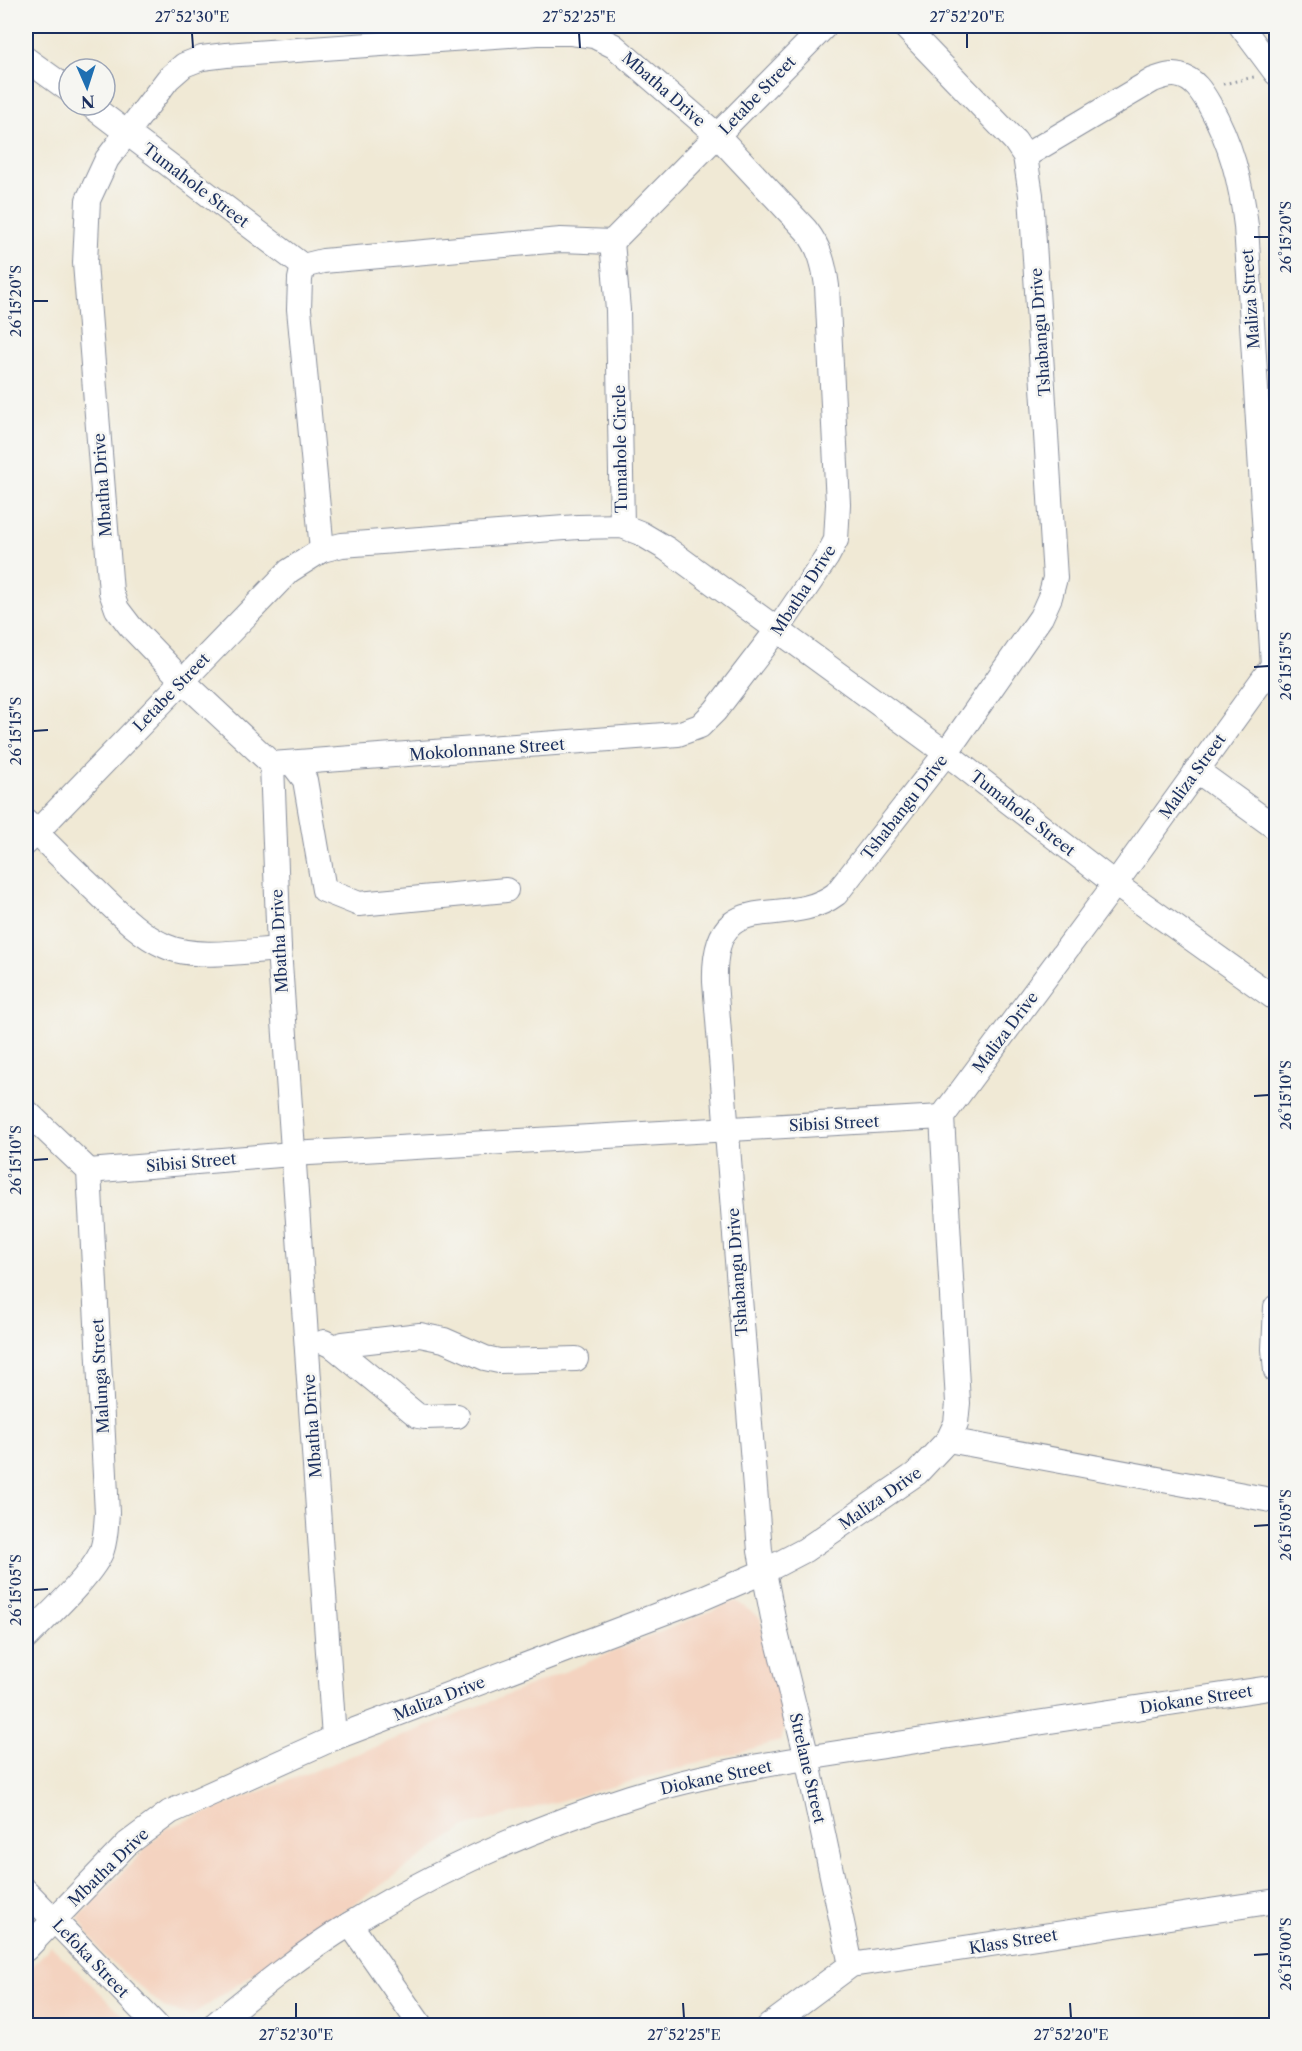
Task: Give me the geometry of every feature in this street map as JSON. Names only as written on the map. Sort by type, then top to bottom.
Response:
[{"type":"street","name":"Letabe Street","points":[[612,242],[825,26]]},
{"type":"street","name":"Tshabangu Drive","points":[[763,1572],[756,1526],[715,968],[720,939],[726,928],[743,917],[806,909],[824,903],[836,894],[946,753],[1041,617],[1055,578],[1031,195],[1025,156],[1015,141],[904,26]]},
{"type":"street","points":[[1241,26],[1265,75]]},
{"type":"street","name":"Mbatha Drive","points":[[26,1949],[127,1844],[170,1812],[334,1738],[279,949],[282,764],[182,680],[130,626],[117,609],[111,592],[108,567],[86,275],[85,231],[88,200],[107,159],[168,79],[184,65],[202,58],[226,54],[538,33],[594,36],[614,46],[717,135],[817,244],[824,262],[827,286],[838,525],[836,540],[778,629],[715,711],[700,726]]},
{"type":"street","points":[[26,58],[57,81]]},
{"type":"street","points":[[1025,156],[1161,77],[1181,76],[1200,89]]},
{"type":"street","name":"Maliza Street","points":[[1115,884],[1196,770],[1275,665],[1243,201],[1232,152],[1219,122],[1200,89]]},
{"type":"street","name":"Tumahole Street","points":[[106,117],[303,266]]},
{"type":"street","points":[[322,550],[299,309],[303,266],[323,261],[561,240],[612,242]]},
{"type":"street","name":"Tumahole Circle","points":[[322,550],[365,542],[622,526],[618,310],[612,242]]},
{"type":"street","name":"Tumahole Street","points":[[622,526],[661,544],[946,753],[1115,884],[1276,999]]},
{"type":"street","name":"Letabe Street","points":[[29,832],[289,571],[322,550]]},
{"type":"street","name":"Mokolonnane Street","points":[[282,764],[678,734],[700,726]]},
{"type":"street","points":[[282,764],[305,780],[324,890],[359,904],[506,890]]},
{"type":"street","points":[[1196,770],[1276,828]]},
{"type":"street","points":[[29,832],[144,934],[166,947],[189,952],[213,953],[279,949]]},
{"type":"street","name":"Maliza Drive","points":[[334,1738],[705,1597],[763,1572],[805,1550],[917,1473],[948,1440],[956,1423],[958,1403],[942,1117],[1115,884]]},
{"type":"street","points":[[26,1111],[89,1171]]},
{"type":"street","name":"Sibisi Street","points":[[89,1171],[292,1154],[942,1117]]},
{"type":"street","name":"Malunga Street","points":[[26,1638],[90,1569],[102,1551],[106,1534],[107,1513],[89,1171]]},
{"type":"street","points":[[1276,1307],[1274,1349],[1276,1371]]},
{"type":"street","points":[[334,1347],[420,1335],[444,1340],[485,1358],[499,1361],[576,1359]]},
{"type":"street","points":[[306,1339],[324,1342],[334,1347],[418,1416],[425,1418],[457,1416]]},
{"type":"street","points":[[948,1440],[1276,1501]]},
{"type":"street","name":"Strelane Street","points":[[763,1572],[807,1758],[851,1965]]},
{"type":"street","name":"Diokane Street","points":[[213,2025],[288,1967],[350,1924],[431,1878],[498,1846],[631,1797],[694,1779],[807,1758],[1276,1687]]},
{"type":"street","name":"Lefoka Street","points":[[26,1891],[157,2025]]},
{"type":"street","name":"Klass Street","points":[[769,2025],[851,1965],[1276,1901]]},
{"type":"street","points":[[350,1924],[422,2025]]},
{"type":"path","points":[[1200,89],[1265,75]]},
{"type":"shaded area","points":[[736,1601],[760,1618],[770,1659],[790,1717],[780,1741],[467,1826],[192,2016],[166,2009],[103,1955],[78,1918],[165,1829],[530,1686]]},
{"type":"shaded area","points":[[51,1946],[134,2025],[26,2025],[26,1973]]}]
